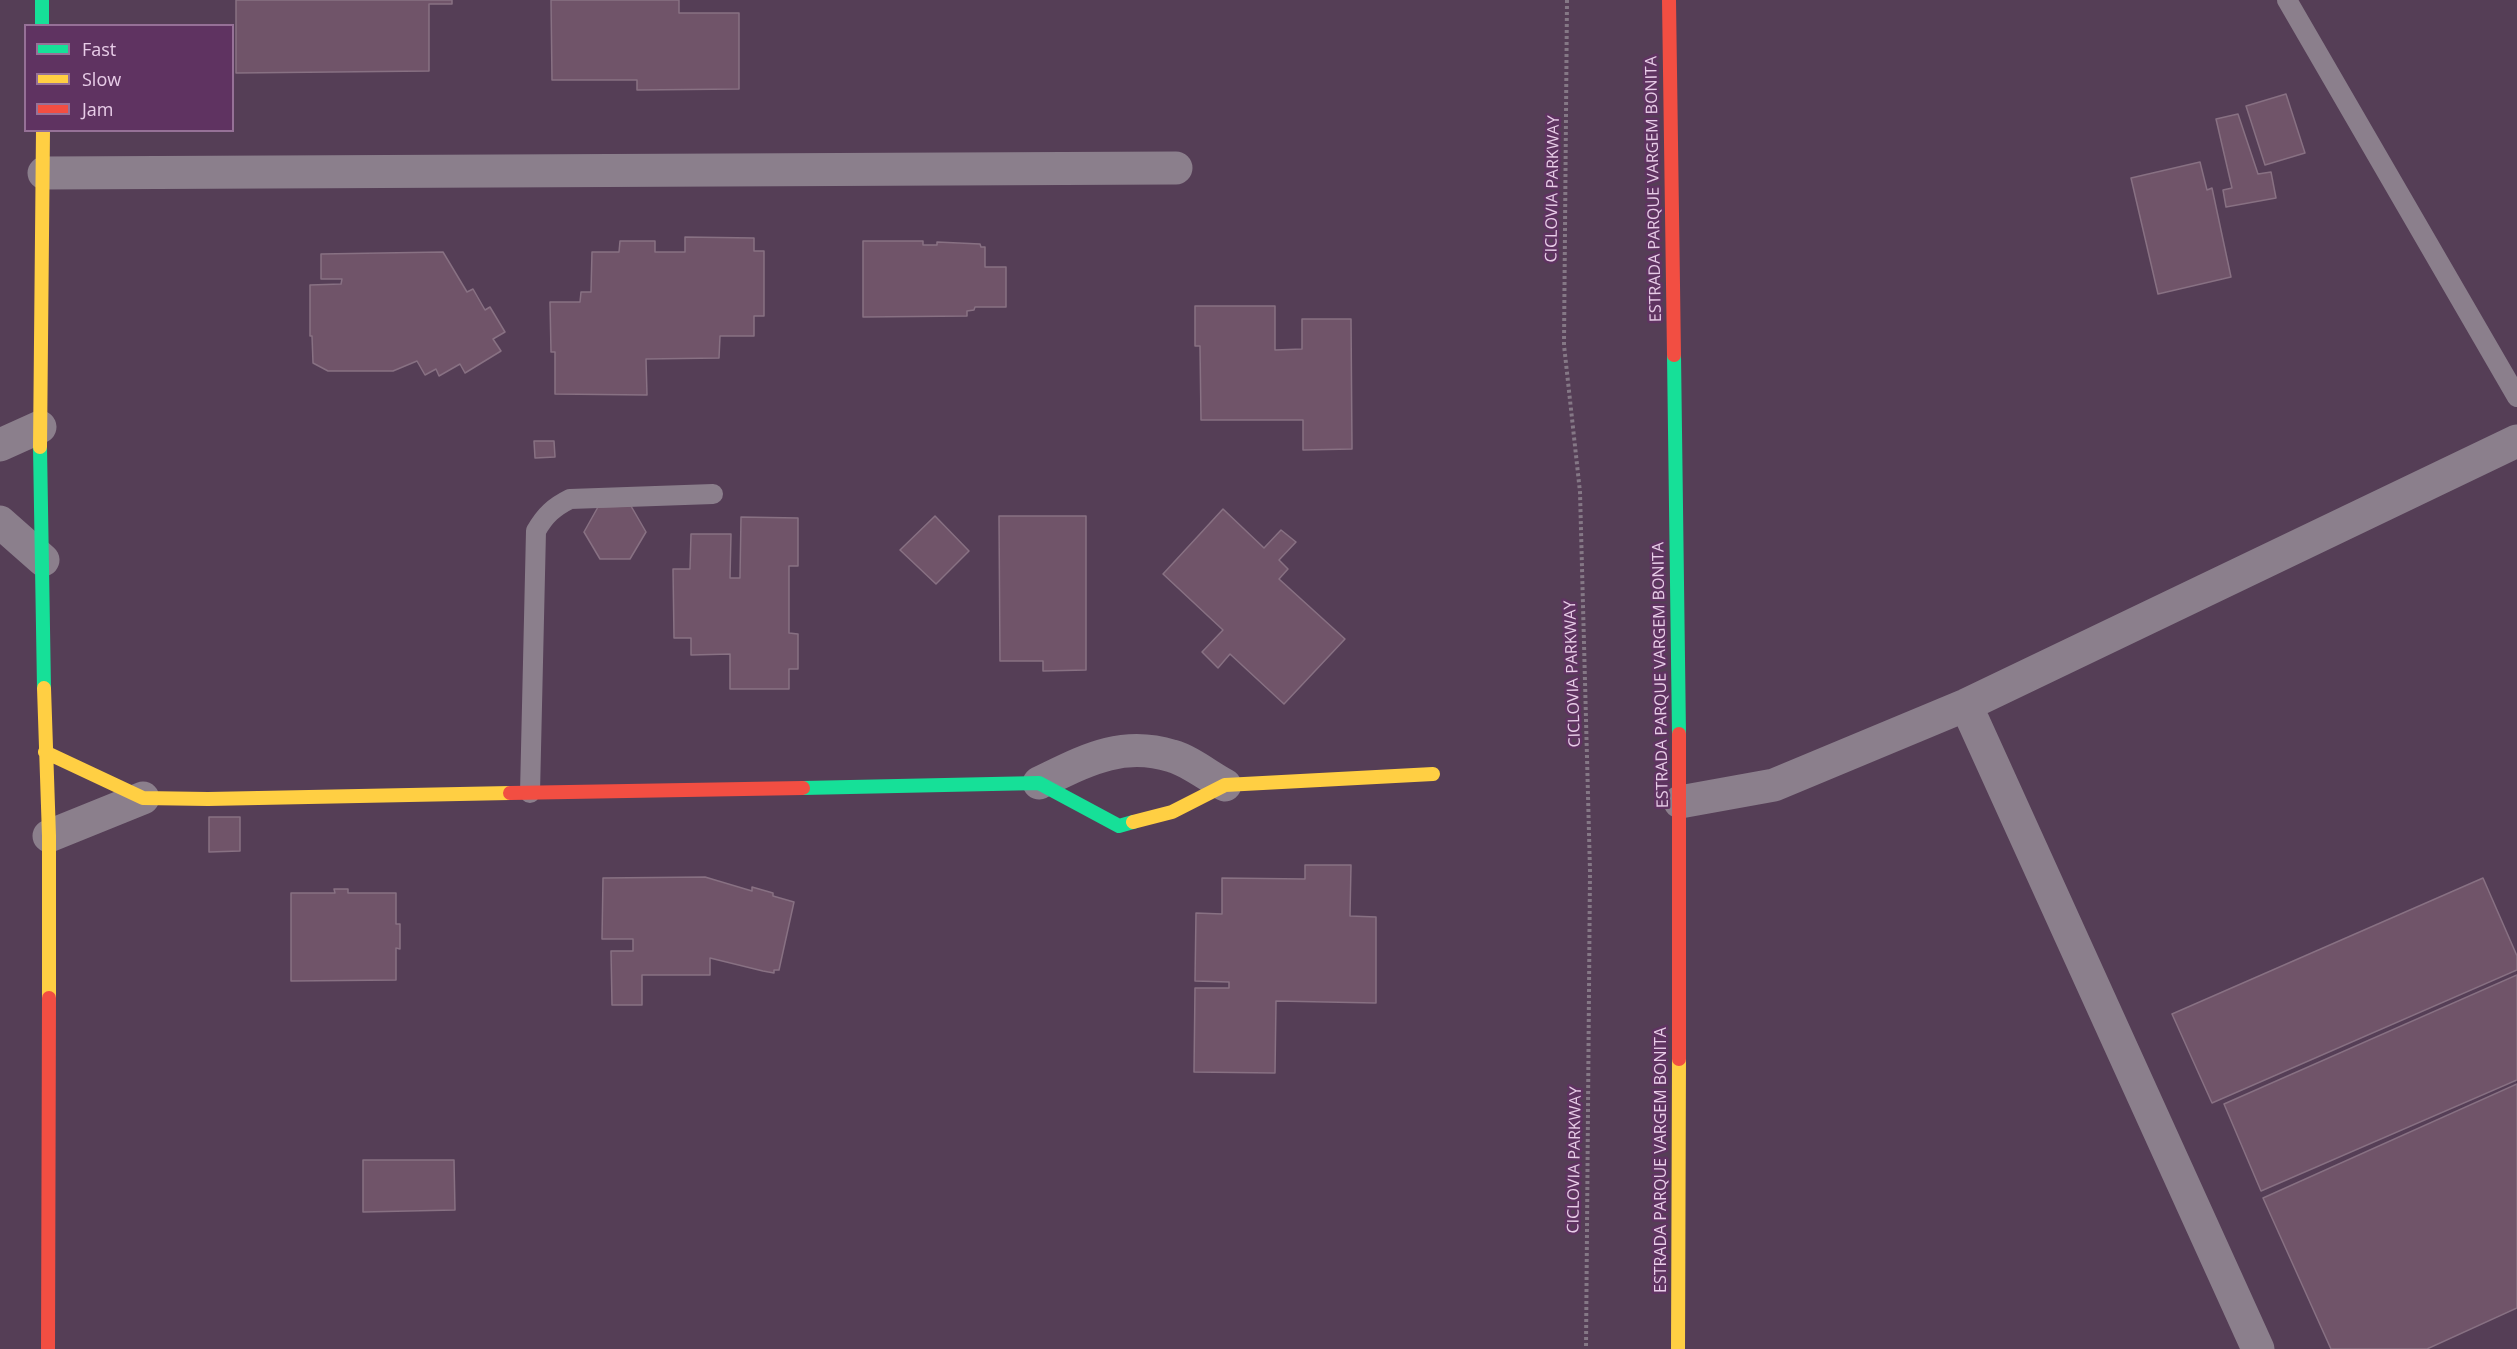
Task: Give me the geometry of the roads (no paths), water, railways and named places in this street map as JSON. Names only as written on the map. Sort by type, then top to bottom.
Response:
[{"type":"street","points":[[42,0],[42,24]]},
{"type":"street","name":"ESTRADA PARQUE VARGEM BONITA","points":[[1669,0],[1680,802],[1678,1349]]},
{"type":"street","points":[[43,132],[40,427],[45,752],[49,836],[48,1349]]},
{"type":"street","points":[[44,173],[1176,168]]},
{"type":"street","points":[[0,445],[40,427]]},
{"type":"street","points":[[1680,802],[1774,785],[1966,705],[2517,441]]},
{"type":"street","points":[[0,522],[43,560]]},
{"type":"street","points":[[1966,705],[2258,1349]]},
{"type":"street","points":[[49,836],[143,798],[208,799],[1039,783],[1097,755],[1143,750],[1173,756],[1225,785]]},
{"type":"street","points":[[45,752],[143,798]]},
{"type":"street","points":[[1039,783],[1119,826],[1172,812],[1225,785],[1433,774]]},
{"type":"lane","points":[[2287,0],[2517,397]]},
{"type":"lane","points":[[530,793],[536,531],[542,520],[553,507],[570,500],[712,494]]}]
